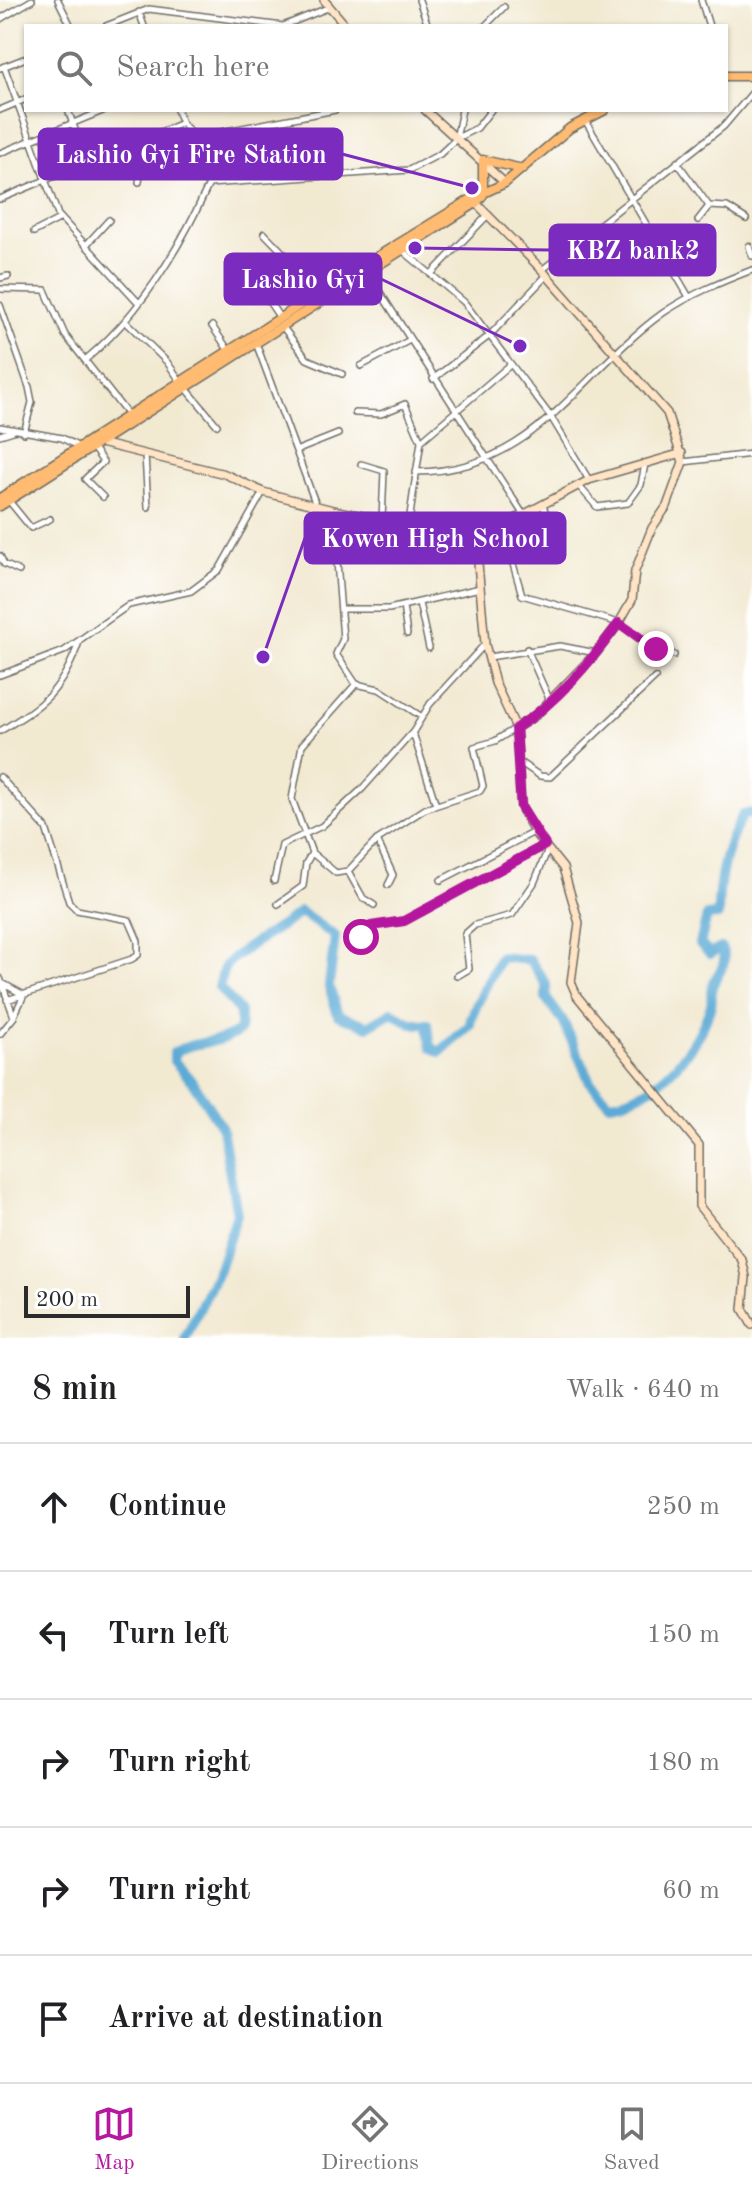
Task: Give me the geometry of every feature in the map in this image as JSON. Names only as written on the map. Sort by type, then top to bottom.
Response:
[{"type":"main road","points":[[728,76],[752,76]]},
{"type":"main road","points":[[3,501],[128,416],[255,342],[315,295],[505,183],[585,119],[601,112]]},
{"type":"main road","points":[[3,501],[97,446],[229,351],[476,203],[483,195],[483,160],[523,169]]},
{"type":"street","points":[[0,19],[32,0]]},
{"type":"street","points":[[58,0],[70,24]]},
{"type":"street","points":[[419,0],[427,24]]},
{"type":"street","points":[[701,0],[708,24]]},
{"type":"street","points":[[287,24],[327,4],[344,24]]},
{"type":"street","points":[[487,24],[504,7]]},
{"type":"street","points":[[111,24],[149,9],[267,24]]},
{"type":"street","points":[[139,12],[143,24]]},
{"type":"street","points":[[24,59],[2,67],[18,102],[43,181],[61,218],[138,302]]},
{"type":"street","points":[[433,379],[489,336],[545,273],[631,197],[724,126],[752,93]]},
{"type":"street","points":[[0,110],[24,100]]},
{"type":"street","points":[[69,112],[87,163]]},
{"type":"street","points":[[0,153],[100,112]]},
{"type":"street","points":[[85,360],[125,321],[175,251],[209,182],[195,137],[182,123],[178,112]]},
{"type":"street","points":[[195,137],[325,112]]},
{"type":"street","points":[[427,112],[505,183]]},
{"type":"street","points":[[456,139],[462,112]]},
{"type":"street","points":[[171,169],[209,182],[409,170],[440,154],[456,139],[477,128],[489,112]]},
{"type":"street","points":[[585,119],[689,297]]},
{"type":"street","points":[[0,199],[182,123]]},
{"type":"street","points":[[137,142],[143,160],[139,182]]},
{"type":"street","points":[[677,162],[709,206],[708,212],[698,220]]},
{"type":"street","points":[[356,684],[302,745],[292,799],[312,853],[336,873],[348,871],[377,840],[436,805],[480,791],[483,786],[474,747],[495,741],[516,728],[550,701],[596,653],[632,600],[635,571],[652,528],[667,506],[683,458],[667,413],[545,273],[476,203]]},
{"type":"street","points":[[709,206],[727,207],[746,219]]},
{"type":"street","points":[[431,274],[489,214]]},
{"type":"street","points":[[34,232],[61,218]]},
{"type":"street","points":[[87,244],[109,220]]},
{"type":"street","points":[[264,233],[298,268],[315,295]]},
{"type":"street","points":[[749,246],[752,256]]},
{"type":"street","points":[[402,249],[464,302],[551,417],[589,480]]},
{"type":"street","points":[[416,472],[438,472],[490,460],[551,417],[662,314],[689,297],[752,270]]},
{"type":"street","points":[[367,271],[408,341],[490,460],[523,514]]},
{"type":"street","points":[[251,275],[307,359],[342,374]]},
{"type":"street","points":[[0,278],[8,276]]},
{"type":"street","points":[[0,289],[45,290],[65,335],[128,416]]},
{"type":"street","points":[[0,305],[32,402],[24,433]]},
{"type":"street","points":[[125,321],[167,362],[217,425]]},
{"type":"street","points":[[212,326],[229,351]]},
{"type":"street","points":[[361,366],[408,341]]},
{"type":"street","points":[[255,342],[298,450],[316,505]]},
{"type":"street","points":[[421,441],[510,365]]},
{"type":"street","points":[[355,413],[381,414],[405,404],[421,441],[408,523]]},
{"type":"street","points":[[0,427],[62,438],[79,447]]},
{"type":"street","points":[[0,435],[14,430]]},
{"type":"street","points":[[298,450],[338,434]]},
{"type":"street","points":[[97,446],[225,474],[263,492],[333,510],[382,520],[475,529],[502,526],[589,480],[645,464],[683,458],[752,454]]},
{"type":"street","points":[[97,446],[103,462],[85,479],[103,497]]},
{"type":"street","points":[[145,455],[148,507]]},
{"type":"street","points":[[361,464],[384,471],[382,520]]},
{"type":"street","points":[[578,485],[597,507],[628,503],[641,485],[645,464]]},
{"type":"street","points":[[0,675],[64,651],[129,605],[191,591],[219,570],[263,492]]},
{"type":"street","points":[[3,501],[31,528],[50,519]]},
{"type":"street","points":[[543,504],[553,535]]},
{"type":"street","points":[[333,510],[343,639],[336,654],[356,684],[379,689],[422,717]]},
{"type":"street","points":[[502,526],[522,595],[619,623],[642,641],[674,655]]},
{"type":"street","points":[[475,529],[485,644],[516,728],[521,807],[534,832],[563,868],[579,923],[571,982],[577,996],[699,1145],[699,1206],[742,1260],[746,1277],[743,1309],[752,1325]]},
{"type":"street","points":[[0,556],[4,564],[19,571]]},
{"type":"street","points":[[342,609],[403,606],[480,588]]},
{"type":"street","points":[[419,603],[429,648]]},
{"type":"street","points":[[403,606],[407,634]]},
{"type":"street","points":[[0,731],[53,695],[63,682],[79,641]]},
{"type":"street","points":[[274,881],[282,845],[322,826],[413,732],[422,717],[485,644]]},
{"type":"street","points":[[488,657],[560,646],[596,653]]},
{"type":"street","points":[[527,649],[550,701]]},
{"type":"street","points":[[517,761],[540,776],[550,777],[655,678]]},
{"type":"street","points":[[413,732],[436,805]]},
{"type":"street","points":[[0,777],[46,828],[69,902],[77,910],[129,920],[138,941],[138,955],[132,959],[7,1000]]},
{"type":"street","points":[[441,880],[534,832]]},
{"type":"street","points":[[377,840],[393,875],[388,885]]},
{"type":"street","points":[[361,937],[371,926],[404,921],[546,846]]},
{"type":"street","points":[[457,976],[469,969],[465,934],[475,925],[512,915],[534,883],[546,846]]},
{"type":"street","points":[[278,904],[303,886],[306,863],[312,853]]},
{"type":"street","points":[[348,871],[363,898],[374,905]]},
{"type":"street","points":[[0,981],[24,995]]},
{"type":"street","points":[[0,981],[14,1017]]},
{"type":"street","points":[[0,1034],[14,1017],[24,995]]},
{"type":"waterway","points":[[185,1338],[219,1269],[237,1214],[222,1128],[192,1081],[174,1061],[174,1053],[240,1030],[240,1012],[219,987],[224,969],[230,961],[300,912],[335,936],[329,986],[338,1015],[368,1026],[392,1012],[412,1024],[427,1024],[431,1047],[440,1052],[470,1025],[500,957],[530,960],[546,984],[546,998],[563,1021],[590,1082],[609,1103],[627,1099],[659,1082],[673,1069],[705,1022],[712,1003],[712,987],[724,959],[721,948],[710,954],[700,944],[707,916],[718,915],[719,889],[727,851],[743,815],[752,813]]},
{"type":"place","name":"Lashio Gyi Fire Station","points":[[472,188]]},
{"type":"place","name":"KBZ bank2","points":[[415,248]]},
{"type":"place","name":"Lashio Gyi","points":[[520,346]]},
{"type":"place","name":"Kowen High School","points":[[263,657]]},
{"type":"route","points":[[361,937],[371,926],[404,921],[545,845],[521,807],[516,728],[536,715],[596,653],[619,623],[656,649]]}]
